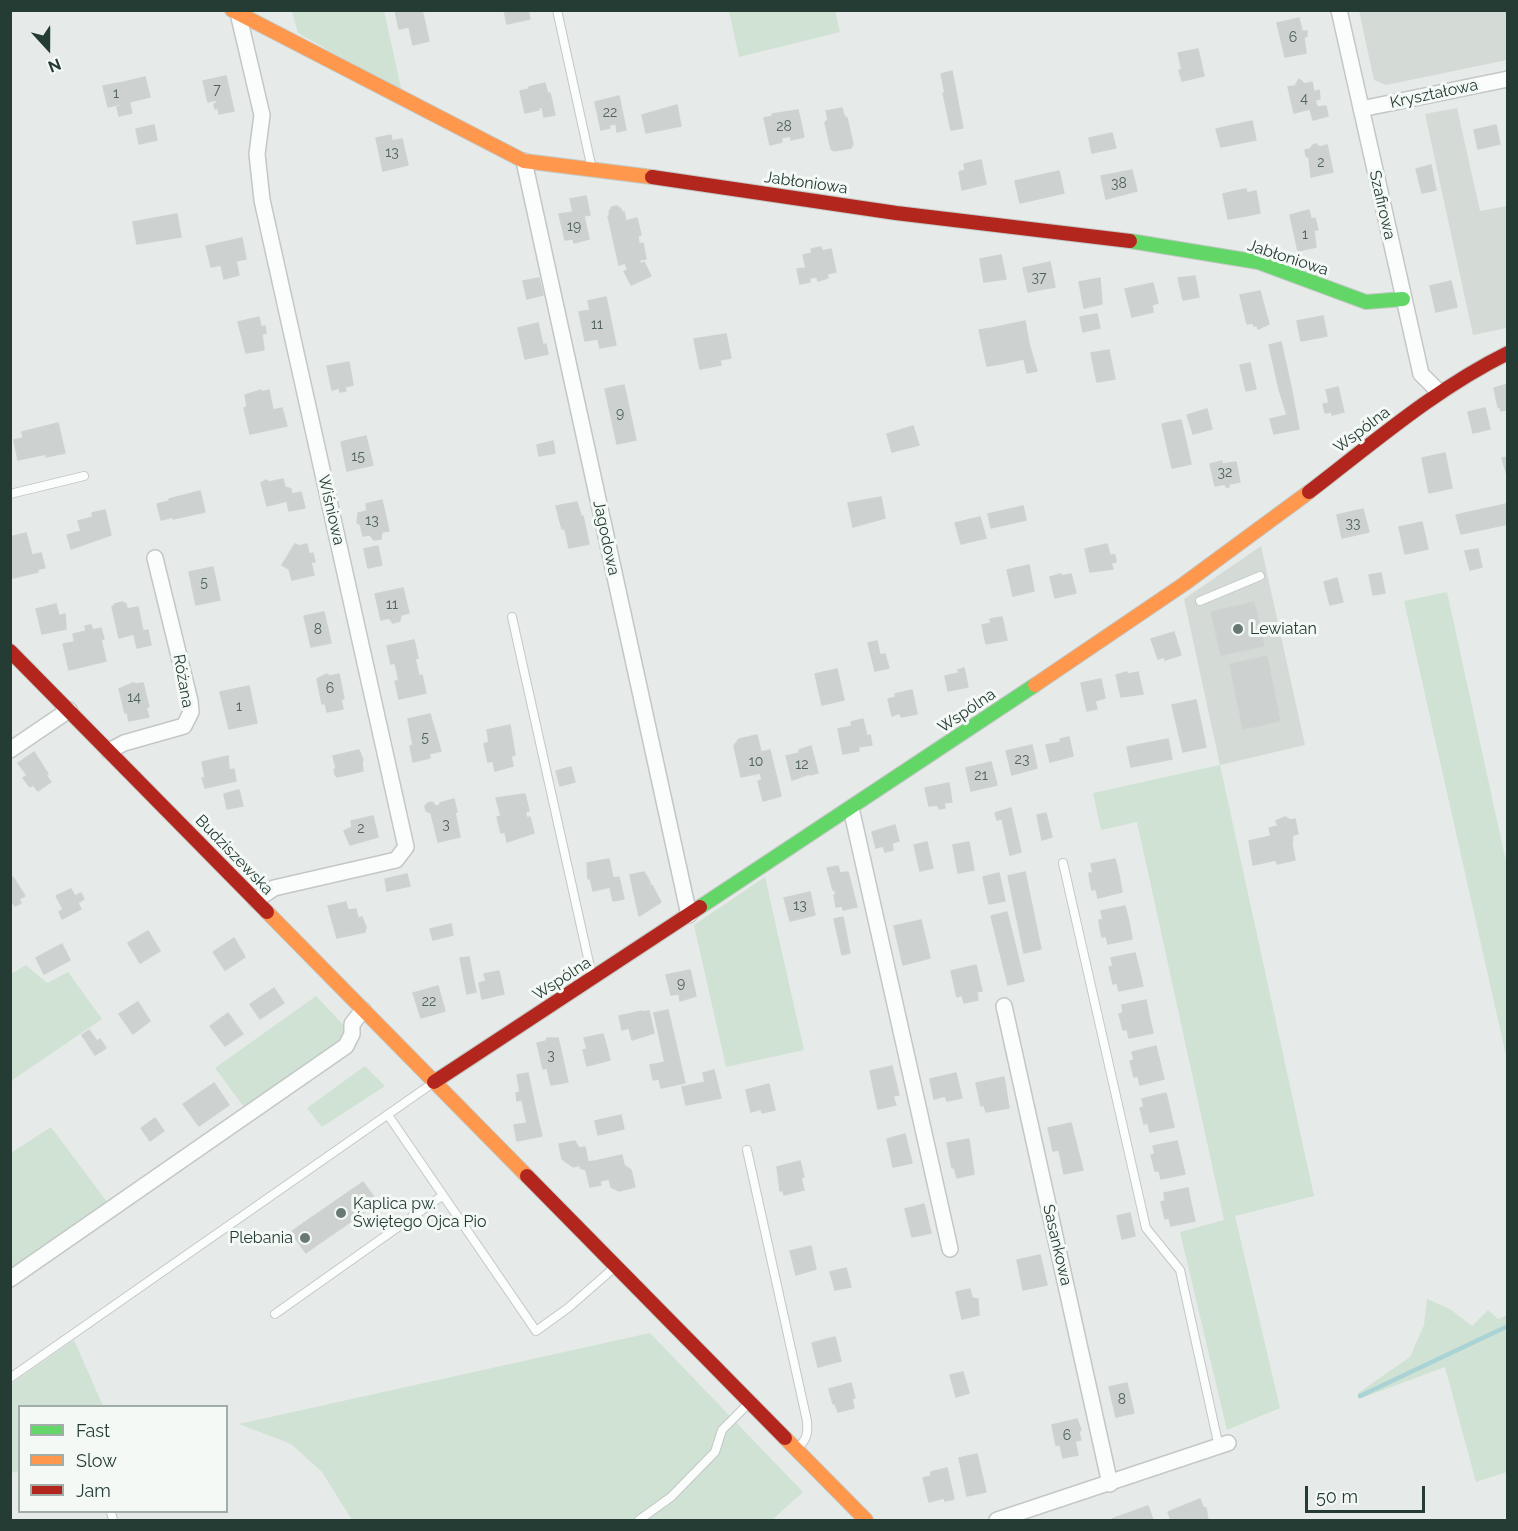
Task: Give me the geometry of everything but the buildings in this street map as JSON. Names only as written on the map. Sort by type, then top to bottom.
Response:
[{"type":"street","name":"Szafirowa","points":[[1339,10],[1420,374],[1439,392]]},
{"type":"street","name":"Jabłoniowa","points":[[235,11],[524,161],[704,184],[897,213],[1119,239],[1258,262],[1366,302],[1403,299]]},
{"type":"street","name":"Wiśniowa","points":[[235,11],[262,114],[257,154],[262,200],[406,847],[396,860],[274,888],[256,900]]},
{"type":"street","name":"Kryształowa","points":[[1361,110],[1508,79]]},
{"type":"street","name":"Jagodowa","points":[[524,161],[689,915]]},
{"type":"street","name":"Wspólna","points":[[435,1082],[985,719],[1251,537],[1439,392],[1478,367],[1508,353]]},
{"type":"street","name":"Różana","points":[[109,751],[124,742],[184,726],[191,712],[155,558]]},
{"type":"street","name":"Budziszewska","points":[[10,651],[866,1521]]},
{"type":"street","points":[[10,750],[69,710]]},
{"type":"street","points":[[851,807],[950,1249]]},
{"type":"street","name":"Sasankowa","points":[[1004,1006],[1110,1484]]},
{"type":"street","points":[[10,1279],[346,1046],[352,1034],[352,1024],[363,1010]]},
{"type":"street","points":[[997,1521],[1223,1445]]},
{"type":"lane","points":[[557,10],[593,170]]},
{"type":"lane","points":[[10,494],[84,476]]},
{"type":"lane","points":[[1200,601],[1260,576]]},
{"type":"lane","points":[[512,617],[593,978]]},
{"type":"lane","points":[[1063,863],[1146,1228],[1180,1270],[1223,1445]]},
{"type":"lane","points":[[10,1378],[435,1082]]},
{"type":"lane","points":[[388,1115],[536,1331],[568,1308],[616,1266]]},
{"type":"lane","points":[[747,1150],[807,1421],[808,1432],[804,1442],[796,1449]]},
{"type":"lane","points":[[275,1314],[442,1196]]},
{"type":"lane","points":[[639,1521],[671,1497],[715,1452],[722,1430],[749,1402]]},
{"type":"shaded area","points":[[1359,11],[1507,11],[1507,60],[1386,85],[1374,80]]},
{"type":"shaded area","points":[[1457,108],[1480,211],[1507,206],[1507,328],[1473,335],[1425,114]]},
{"type":"shaded area","points":[[1261,546],[1305,745],[1220,765],[1184,599]]},
{"type":"green space","points":[[292,11],[384,11],[402,92],[298,33]]},
{"type":"green space","points":[[729,11],[835,11],[840,32],[739,57]]},
{"type":"green space","points":[[1447,592],[1507,866],[1507,1060],[1404,601]]},
{"type":"green space","points":[[1220,765],[1314,1196],[1235,1216],[1280,1408],[1227,1430],[1180,1232],[1224,1220],[1137,822],[1101,830],[1093,793]]},
{"type":"green space","points":[[765,877],[804,1050],[726,1067],[694,925]]},
{"type":"green space","points":[[26,965],[47,983],[68,972],[102,1019],[11,1081],[11,974]]},
{"type":"green space","points":[[316,996],[351,1033],[244,1107],[215,1068]]},
{"type":"green space","points":[[365,1066],[385,1086],[322,1127],[307,1108]]},
{"type":"green space","points":[[51,1127],[107,1202],[11,1269],[11,1153]]},
{"type":"green space","points":[[1427,1299],[1450,1309],[1472,1326],[1488,1310],[1498,1319],[1507,1315],[1507,1472],[1476,1482],[1445,1367],[1359,1399],[1358,1393],[1410,1357],[1424,1325]]},
{"type":"green space","points":[[650,1333],[803,1492],[772,1520],[352,1520],[322,1472],[291,1444],[239,1424]]},
{"type":"green space","points":[[74,1340],[103,1405],[18,1405],[18,1471],[11,1473],[11,1384]]},
{"type":"waterway","points":[[1360,1396],[1508,1326]]},
{"type":"traffic: fast","points":[[1130,241],[1258,262],[1366,302],[1403,299]]},
{"type":"traffic: fast","points":[[700,907],[1035,685]]},
{"type":"traffic: slow","points":[[232,10],[524,161],[652,177]]},
{"type":"traffic: slow","points":[[1035,685],[1184,584],[1309,492]]},
{"type":"traffic: slow","points":[[267,912],[527,1176]]},
{"type":"traffic: slow","points":[[785,1438],[866,1520]]},
{"type":"traffic: jam","points":[[652,177],[896,213],[1130,241]]},
{"type":"traffic: jam","points":[[1309,492],[1430,400],[1481,367],[1508,353]]},
{"type":"traffic: jam","points":[[10,651],[267,912]]},
{"type":"traffic: jam","points":[[434,1082],[700,907]]},
{"type":"traffic: jam","points":[[527,1176],[785,1438]]},
{"type":"place","name":"Lewiatan","points":[[1238,629]]},
{"type":"place","name":"Kaplica pw. Świętego Ojca Pio","points":[[341,1213]]},
{"type":"place","name":"Plebania","points":[[305,1238]]}]
